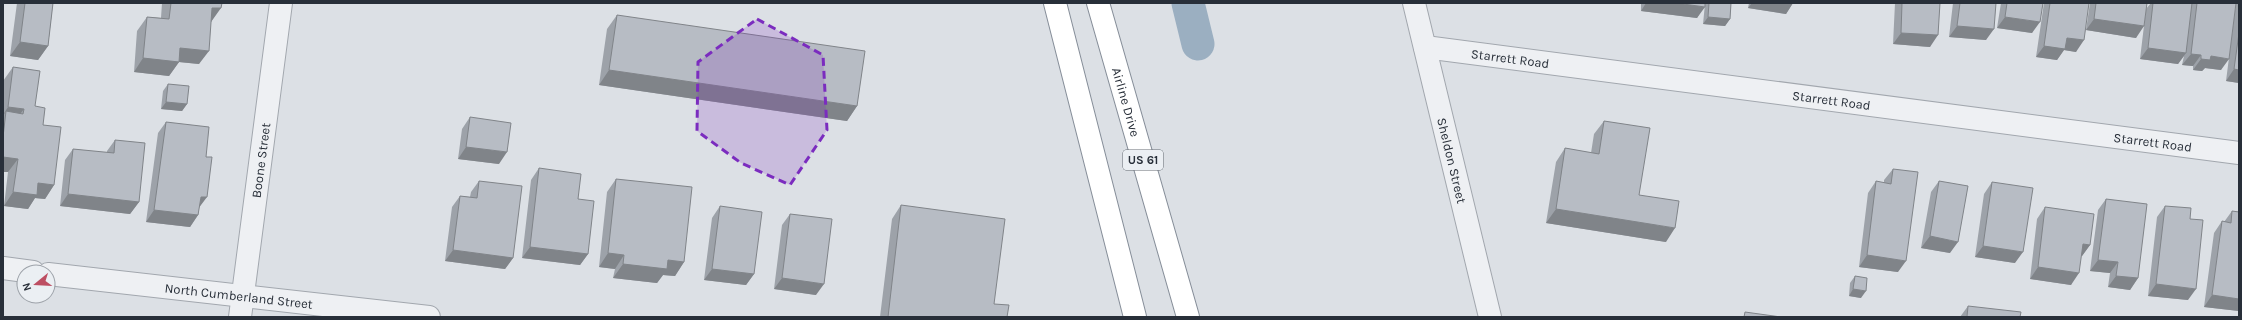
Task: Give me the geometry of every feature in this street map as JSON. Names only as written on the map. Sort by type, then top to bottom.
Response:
[{"type":"highway","points":[[1055,3],[1135,317]]},
{"type":"highway","name":"Airline Drive","points":[[1098,3],[1188,317]]},
{"type":"street","name":"Boone Street","points":[[241,307],[281,3]]},
{"type":"street","name":"Sheldon Street","points":[[1414,3],[1490,317]]},
{"type":"street","name":"Starrett Road","points":[[1425,47],[2239,152]]},
{"type":"street","points":[[3,268],[16,270]]},
{"type":"street","name":"North Cumberland Street","points":[[56,275],[241,307],[429,317]]},
{"type":"highlighted area","points":[[757,19],[823,55],[827,130],[790,185],[741,163],[697,131],[698,62]]},
{"type":"building","points":[[25,3],[53,3],[48,46],[20,42]]},
{"type":"building","points":[[171,3],[222,3],[221,8],[212,8],[209,51],[180,48],[179,62],[143,58],[147,17],[169,19]]},
{"type":"building","points":[[1676,3],[1705,3],[1705,7]]},
{"type":"building","points":[[1709,3],[1731,3],[1730,19],[1708,17]]},
{"type":"building","points":[[1902,3],[1940,3],[1938,35],[1901,33]]},
{"type":"building","points":[[1960,3],[1996,3],[1994,29],[1957,26]]},
{"type":"building","points":[[2007,3],[2043,3],[2040,22],[2005,17]]},
{"type":"building","points":[[2050,3],[2089,3],[2084,40],[2067,38],[2065,49],[2044,46]]},
{"type":"building","points":[[2096,3],[2147,3],[2144,26],[2094,19]]},
{"type":"building","points":[[2153,3],[2192,3],[2186,53],[2148,48]]},
{"type":"building","points":[[2197,3],[2236,3],[2229,59],[2211,56],[2210,60],[2201,59],[2201,55],[2191,54]]},
{"type":"building","points":[[617,15],[865,51],[857,106],[609,70]]},
{"type":"building","points":[[2239,33],[2239,70],[2234,69]]},
{"type":"building","points":[[13,67],[40,71],[35,106],[45,108],[43,125],[61,127],[54,185],[38,183],[37,195],[13,192],[18,159],[3,157],[3,137],[6,111],[23,114],[24,109],[8,107]]},
{"type":"building","points":[[168,84],[189,86],[187,104],[166,102]]},
{"type":"building","points":[[470,117],[511,123],[507,152],[466,147]]},
{"type":"building","points":[[1604,121],[1650,128],[1639,195],[1679,201],[1675,228],[1556,209],[1565,148],[1599,154]]},
{"type":"building","points":[[166,122],[209,127],[206,157],[212,157],[207,197],[201,197],[198,215],[154,210]]},
{"type":"building","points":[[115,140],[145,143],[139,202],[68,194],[73,149],[114,153]]},
{"type":"building","points":[[539,168],[581,174],[578,199],[594,201],[588,254],[530,247]]},
{"type":"building","points":[[1893,169],[1918,172],[1906,261],[1867,255],[1876,181],[1891,184]]},
{"type":"building","points":[[616,179],[692,187],[684,262],[668,260],[667,269],[623,264],[624,255],[608,253]]},
{"type":"building","points":[[479,181],[522,186],[513,258],[453,250],[460,196],[477,198]]},
{"type":"building","points":[[1939,181],[1968,186],[1958,242],[1930,236]]},
{"type":"building","points":[[1992,182],[2033,188],[2023,252],[1983,246]]},
{"type":"building","points":[[2106,199],[2147,204],[2138,278],[2116,276],[2118,262],[2098,260]]},
{"type":"building","points":[[901,205],[1005,219],[994,304],[1009,305],[1007,317],[888,317]]},
{"type":"building","points":[[720,206],[762,212],[754,274],[712,269]]},
{"type":"building","points":[[2165,206],[2191,208],[2190,219],[2203,220],[2196,289],[2156,284]]},
{"type":"building","points":[[2045,207],[2094,214],[2090,245],[2083,244],[2079,273],[2038,267]]},
{"type":"building","points":[[2232,211],[2239,212],[2239,299],[2212,295],[2222,221],[2231,223]]},
{"type":"building","points":[[790,214],[832,219],[824,284],[782,278]]},
{"type":"building","points":[[1855,276],[1867,278],[1866,291],[1853,289]]},
{"type":"building","points":[[1968,306],[2021,312],[2020,317],[1967,317]]},
{"type":"building","points":[[1745,312],[1781,317],[1744,317]]},
{"type":"waterway","points":[[1188,3],[1198,44]]}]
